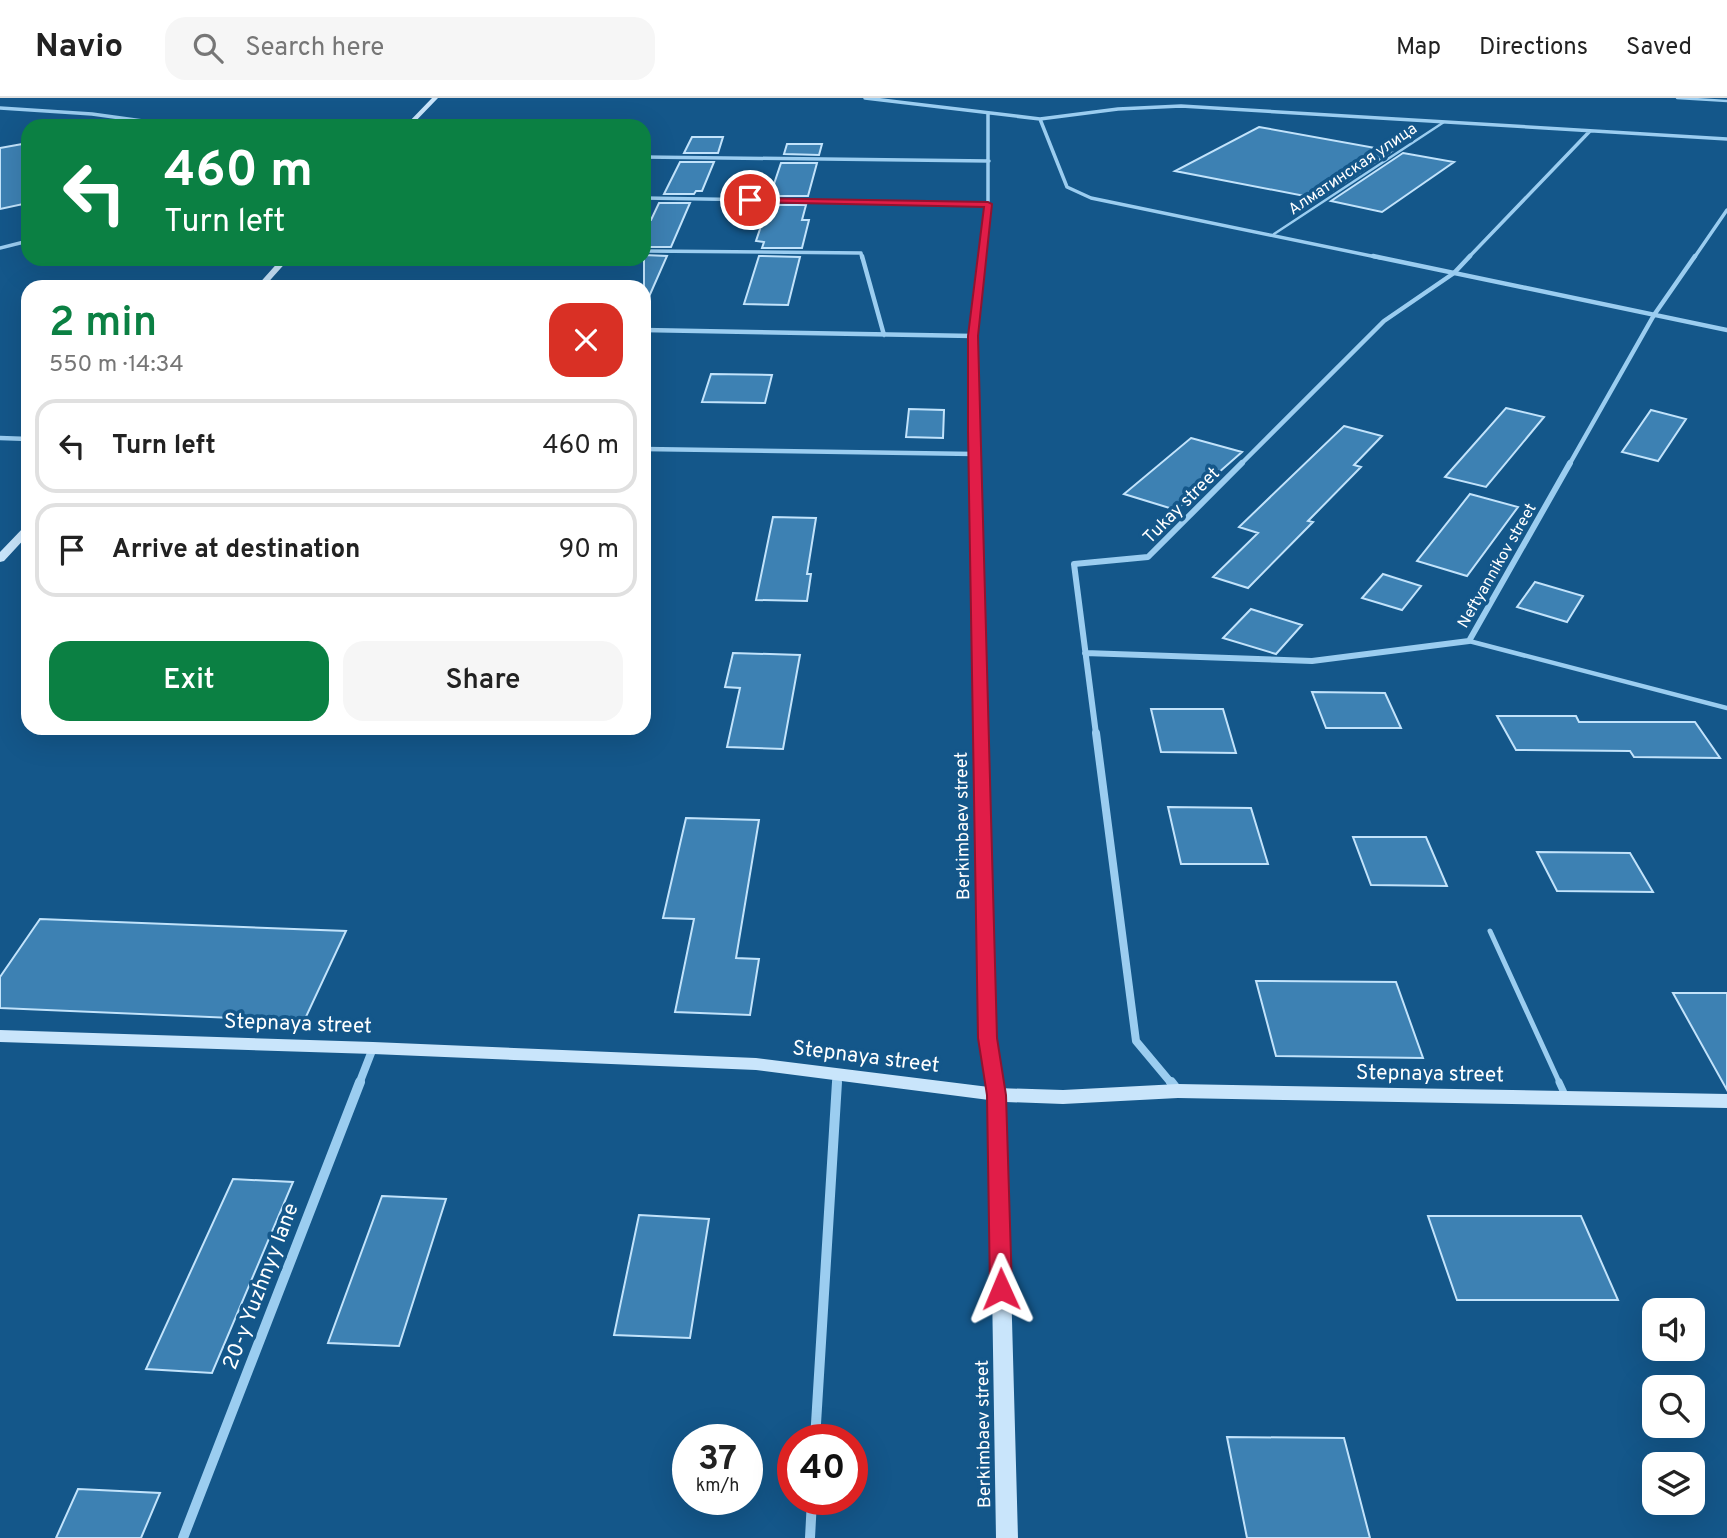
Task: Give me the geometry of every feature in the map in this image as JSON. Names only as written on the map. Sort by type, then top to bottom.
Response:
[{"type":"street","points":[[415,119],[435,98]]},
{"type":"street","points":[[865,98],[1040,119],[1118,109],[1181,106],[1727,139]]},
{"type":"street","points":[[0,108],[128,119]]},
{"type":"street","name":"Berkimbaev street","points":[[988,113],[988,204],[973,336],[974,454],[988,1038],[997,1095],[1007,1538]]},
{"type":"street","points":[[1040,119],[1067,187],[1091,198],[1275,234],[1727,330]]},
{"type":"street","name":"Tukay street","points":[[1178,1091],[1136,1041],[1074,564],[1149,557],[1384,321],[1454,273],[1590,131]]},
{"type":"street","points":[[651,157],[989,160]]},
{"type":"street","points":[[651,198],[988,204]]},
{"type":"street","name":"Neftyannikov street","points":[[1085,653],[1312,661],[1469,641],[1654,315],[1727,210]]},
{"type":"street","points":[[0,248],[21,243]]},
{"type":"street","points":[[651,251],[862,253],[884,335]]},
{"type":"street","points":[[266,280],[279,266]]},
{"type":"street","points":[[651,330],[973,336]]},
{"type":"street","points":[[0,438],[21,439]]},
{"type":"street","points":[[651,449],[974,454]]},
{"type":"street","points":[[0,559],[21,536]]},
{"type":"street","name":"Stepnaya street","points":[[0,1036],[373,1048],[756,1065],[997,1095],[1063,1097],[1178,1091],[1727,1101]]},
{"type":"street","name":"20-y Yuzhnyy lane","points":[[183,1538],[373,1048]]},
{"type":"street","points":[[816,1424],[837,1075]]},
{"type":"street","points":[[810,1538],[811,1515]]},
{"type":"lane","points":[[1677,98],[1726,100]]},
{"type":"lane","name":"Алматинская улица","points":[[1275,234],[1444,122]]},
{"type":"lane","points":[[1469,641],[1727,708]]},
{"type":"lane","points":[[1490,931],[1566,1098]]},
{"type":"building","points":[[1259,127],[1392,151],[1320,199],[1175,171]]},
{"type":"building","points":[[692,137],[723,137],[718,153],[684,153]]},
{"type":"building","points":[[21,144],[21,204],[0,209],[0,148]]},
{"type":"building","points":[[787,144],[822,144],[819,155],[784,154]]},
{"type":"building","points":[[1403,153],[1454,162],[1382,212],[1331,201]]},
{"type":"building","points":[[680,162],[714,162],[702,191],[696,191],[694,194],[664,194]]},
{"type":"building","points":[[781,163],[817,163],[808,196],[770,196]]},
{"type":"building","points":[[659,203],[690,203],[671,247],[651,247],[651,220]]},
{"type":"building","points":[[768,205],[806,205],[802,220],[809,220],[802,248],[762,248],[764,242],[756,241]]},
{"type":"building","points":[[651,255],[667,256],[651,292],[651,280],[644,280],[644,266],[651,266]]},
{"type":"building","points":[[759,256],[800,257],[788,305],[744,304]]},
{"type":"building","points":[[711,374],[772,375],[765,403],[702,402]]},
{"type":"building","points":[[1506,408],[1544,417],[1486,487],[1445,477]]},
{"type":"building","points":[[909,409],[944,410],[943,438],[906,437]]},
{"type":"building","points":[[1651,410],[1686,419],[1658,461],[1622,452]]},
{"type":"building","points":[[1344,426],[1382,436],[1354,465],[1361,467],[1308,521],[1313,522],[1248,588],[1213,577],[1258,533],[1239,527]]},
{"type":"building","points":[[1191,438],[1242,452],[1176,510],[1124,494]]},
{"type":"building","points":[[1470,494],[1518,507],[1467,576],[1417,561]]},
{"type":"building","points":[[773,517],[816,518],[807,574],[811,574],[807,601],[756,600]]},
{"type":"building","points":[[1383,574],[1421,586],[1402,610],[1362,598]]},
{"type":"building","points":[[1535,582],[1583,596],[1567,622],[1517,607]]},
{"type":"building","points":[[1251,609],[1302,625],[1276,654],[1223,638]]},
{"type":"building","points":[[733,653],[800,655],[783,749],[727,747],[740,688],[725,687]]},
{"type":"building","points":[[1312,692],[1385,693],[1401,728],[1326,728]]},
{"type":"building","points":[[1151,709],[1223,709],[1236,753],[1161,752]]},
{"type":"building","points":[[1497,716],[1576,716],[1579,722],[1695,722],[1720,758],[1634,757],[1630,751],[1516,750]]},
{"type":"building","points":[[1168,807],[1251,808],[1268,864],[1181,864]]},
{"type":"building","points":[[686,818],[759,820],[736,958],[759,959],[750,1015],[675,1012],[694,919],[663,918]]},
{"type":"building","points":[[1353,837],[1426,837],[1447,886],[1371,885]]},
{"type":"building","points":[[1537,852],[1630,853],[1653,892],[1557,891]]},
{"type":"building","points":[[40,919],[346,931],[304,1021],[0,1008],[0,977]]},
{"type":"building","points":[[1256,981],[1396,982],[1423,1058],[1276,1056]]},
{"type":"building","points":[[1673,993],[1727,993],[1727,1090]]},
{"type":"building","points":[[233,1179],[293,1182],[212,1373],[146,1369]]},
{"type":"building","points":[[382,1196],[446,1199],[399,1346],[328,1343]]},
{"type":"building","points":[[639,1215],[709,1219],[690,1338],[614,1335]]},
{"type":"building","points":[[1428,1216],[1581,1216],[1618,1300],[1457,1300]]},
{"type":"building","points":[[1227,1437],[1344,1438],[1370,1538],[1247,1538]]},
{"type":"building","points":[[78,1489],[160,1493],[141,1538],[56,1538]]},
{"type":"route","points":[[750,200],[988,204],[973,336],[974,431],[988,1038],[997,1095],[1001,1289]]}]
